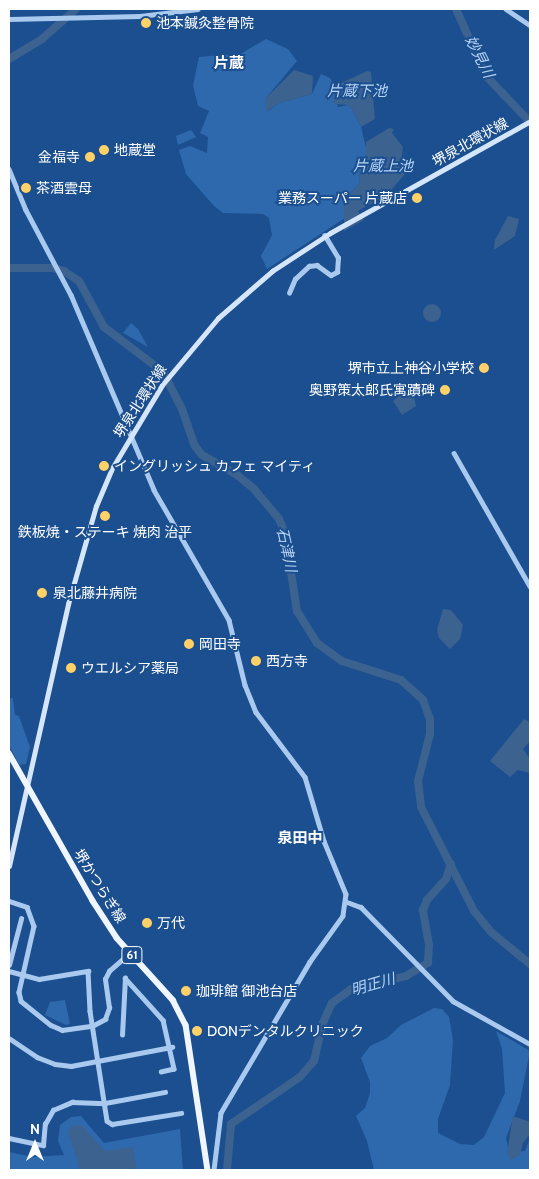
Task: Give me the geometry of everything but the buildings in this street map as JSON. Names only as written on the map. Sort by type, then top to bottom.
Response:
[{"type":"main road","name":"堺泉北環状線","points":[[9,866],[68,604],[96,506],[129,436],[162,385],[218,318],[240,296],[328,234],[530,121]]},
{"type":"main road","name":"堺かつらぎ線","points":[[9,753],[27,788],[93,901],[130,953],[173,1000],[186,1026],[208,1170]]},
{"type":"street","points":[[9,19],[140,16],[198,9]]},
{"type":"street","points":[[506,9],[530,25]]},
{"type":"street","points":[[9,169],[53,263],[71,295],[129,436],[154,490],[230,620],[245,685],[256,712],[305,778],[347,902],[343,916],[310,962],[221,1113],[214,1170]]},
{"type":"street","points":[[289,293],[295,279],[309,266],[316,265],[324,274],[338,272],[338,258],[328,234]]},
{"type":"street","points":[[454,453],[530,586]]},
{"type":"street","points":[[9,901],[27,907],[32,913],[34,926],[20,992],[24,1007],[62,1030],[92,1026],[105,1019],[109,1008],[105,979],[109,971],[130,953]]},
{"type":"street","points":[[347,902],[361,907],[439,987],[470,1012],[530,1044]]},
{"type":"street","points":[[9,965],[21,919]]},
{"type":"street","points":[[9,971],[38,979],[88,971],[92,1026],[108,1121],[112,1124],[181,1112]]},
{"type":"street","points":[[122,1036],[125,978],[163,1020],[172,1048],[174,1069],[162,1072]]},
{"type":"street","points":[[9,1038],[37,1057],[55,1064],[71,1066],[172,1048]]},
{"type":"street","points":[[9,1138],[43,1145],[45,1124],[53,1110],[72,1102],[105,1103],[165,1092]]},
{"type":"shaded area","points":[[266,39],[288,49],[297,61],[266,98],[268,111],[279,103],[312,94],[321,74],[330,78],[335,86],[334,97],[338,107],[348,105],[352,109],[361,127],[367,152],[359,172],[360,183],[345,198],[345,218],[267,269],[261,256],[272,235],[269,218],[263,214],[223,213],[214,206],[186,174],[179,150],[190,146],[207,153],[208,137],[200,133],[209,111],[198,106],[193,85],[199,57],[242,53]]},
{"type":"shaded area","points":[[191,130],[196,137],[178,145],[176,136]]},
{"type":"shaded area","points":[[131,323],[138,329],[148,347],[123,333]]},
{"type":"shaded area","points":[[13,698],[15,715],[19,716],[30,747],[26,764],[19,765],[9,745],[9,699]]},
{"type":"shaded area","points":[[65,1000],[70,1024],[66,1025],[45,1015],[50,1002]]},
{"type":"shaded area","points":[[434,1008],[442,1009],[449,1017],[453,1040],[450,1085],[438,1119],[438,1133],[460,1144],[474,1145],[484,1137],[505,1093],[502,1049],[496,1031],[530,1051],[520,1101],[506,1138],[509,1152],[525,1151],[530,1138],[530,1170],[374,1170],[367,1141],[356,1116],[365,1108],[370,1093],[370,1082],[361,1058],[370,1046],[387,1038],[401,1025]]},
{"type":"shaded area","points":[[81,1116],[104,1143],[180,1129],[183,1170],[9,1170],[9,1152],[33,1157],[64,1155],[58,1141],[60,1125],[71,1117]]},
{"type":"water","points":[[294,70],[313,76],[312,94],[279,103],[266,112],[266,98]]},
{"type":"water","name":"片蔵下池","points":[[367,71],[371,72],[375,119],[361,127],[348,105],[334,104],[335,86]]},
{"type":"water","name":"片蔵上池","points":[[389,128],[394,129],[392,133],[403,147],[401,162],[407,168],[405,174],[387,195],[358,211],[364,220],[344,231],[344,200],[360,183],[359,172],[366,158],[366,142]]},
{"type":"water","points":[[508,216],[519,219],[515,236],[494,250],[495,240]]},
{"type":"water","points":[[432,304],[438,307],[441,313],[438,319],[432,322],[426,319],[423,313],[426,307]]},
{"type":"water","points":[[405,391],[414,397],[416,406],[402,415],[393,401]]},
{"type":"water","points":[[443,609],[451,610],[463,625],[460,639],[450,649],[439,638],[437,630]]},
{"type":"water","points":[[524,719],[530,722],[530,741],[523,749],[530,759],[530,773],[518,770],[510,777],[490,761]]},
{"type":"water","points":[[513,1116],[530,1122],[530,1134],[523,1143],[520,1155],[510,1160],[507,1152]]},
{"type":"water","points":[[81,1125],[105,1151],[133,1147],[137,1170],[76,1170],[79,1166],[68,1132],[72,1126]]},
{"type":"waterway","name":"妙見川","points":[[9,59],[42,39],[76,9]]},
{"type":"waterway","name":"妙見川","points":[[456,9],[486,76],[530,122]]},
{"type":"waterway","name":"石津川","points":[[9,268],[52,268],[64,271],[79,281],[104,327],[163,372],[182,409],[195,446],[202,455],[237,475],[254,489],[279,519],[285,533],[297,611],[317,643],[342,661],[401,680],[423,700],[430,719],[430,734],[418,781],[421,807],[474,911],[491,932],[530,964]]},
{"type":"waterway","name":"明正川","points":[[227,1170],[231,1124],[300,1077],[314,1061],[322,1025],[332,1003],[351,989],[406,976],[428,963],[429,945],[423,910],[427,900],[446,879],[451,864]]},
{"type":"place","name":"池本鍼灸整骨院","points":[[146,23]]},
{"type":"place","name":"地蔵堂","points":[[104,150]]},
{"type":"place","name":"金福寺","points":[[90,157]]},
{"type":"place","name":"茶酒雲母","points":[[26,188]]},
{"type":"place","name":"業務スーパー 片蔵店","points":[[417,198]]},
{"type":"place","name":"堺市立上神谷小学校","points":[[484,368]]},
{"type":"place","name":"奥野策太郎氏寓蹟碑","points":[[445,390]]},
{"type":"place","name":"イングリッシュ カフェ マイティ","points":[[104,466]]},
{"type":"place","name":"鉄板焼・ステーキ 焼肉 治平","points":[[105,516]]},
{"type":"place","name":"泉北藤井病院","points":[[42,593]]},
{"type":"place","name":"岡田寺","points":[[189,644]]},
{"type":"place","name":"西方寺","points":[[256,661]]},
{"type":"place","name":"ウエルシア薬局","points":[[71,668]]},
{"type":"place","name":"万代","points":[[147,923]]},
{"type":"place","name":"珈琲館 御池台店","points":[[186,991]]},
{"type":"place","name":"DONデンタルクリニック","points":[[197,1031]]},
{"type":"district","name":"片蔵","points":[[229,64]]},
{"type":"district","name":"泉田中","points":[[300,839]]}]
